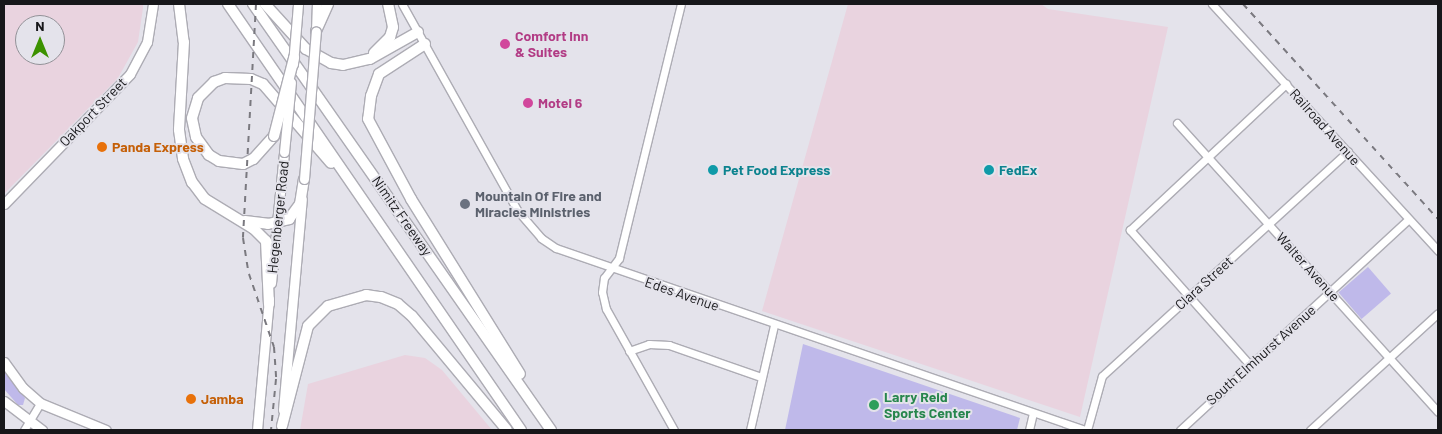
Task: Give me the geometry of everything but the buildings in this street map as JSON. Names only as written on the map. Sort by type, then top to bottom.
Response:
[{"type":"highway","points":[[179,4],[184,42],[179,130],[183,158],[198,191],[229,216],[254,229],[266,241],[269,304]]},
{"type":"highway","name":"Nimitz Freeway","points":[[228,4],[521,430]]},
{"type":"highway","name":"Nimitz Freeway","points":[[252,4],[553,430]]},
{"type":"highway","points":[[265,4],[292,34],[319,58],[331,63],[356,63],[382,54],[418,32]]},
{"type":"highway","points":[[316,31],[328,4]]},
{"type":"highway","points":[[356,63],[375,53],[390,37],[394,27],[388,4]]},
{"type":"highway","points":[[425,44],[379,74],[371,96],[368,119],[411,198],[553,430]]},
{"type":"highway","points":[[294,58],[274,136],[253,159],[243,164],[220,161],[209,156],[196,137],[192,118],[198,98],[214,82],[225,78],[251,78],[263,84],[320,152],[348,179]]},
{"type":"highway","points":[[229,216],[255,223],[278,224],[295,213],[304,179]]},
{"type":"highway","points":[[282,428],[308,326],[328,306],[366,295],[398,304],[412,316],[507,430]]},
{"type":"main road","name":"Oakport Street","points":[[4,204],[130,74],[147,42],[153,4]]},
{"type":"main road","name":"Hegenberger Road","points":[[257,430],[298,4]]},
{"type":"main road","name":"Hegenberger Road","points":[[282,428],[317,4]]},
{"type":"main road","points":[[4,362],[22,388],[40,403],[106,430]]},
{"type":"main road","points":[[4,401],[26,426],[42,430]]},
{"type":"street","name":"Edes Avenue","points":[[402,4],[528,225],[556,248],[774,325],[1086,430]]},
{"type":"street","points":[[674,430],[629,351],[603,300],[604,278],[619,258],[680,4]]},
{"type":"street","name":"Railroad Avenue","points":[[1212,4],[1438,251]]},
{"type":"street","points":[[1250,365],[1130,230],[1286,84]]},
{"type":"street","name":"Walter Avenue","points":[[1177,123],[1438,412]]},
{"type":"street","name":"Clara Street","points":[[1086,430],[1102,376],[1348,151]]},
{"type":"street","name":"South Elmhurst Avenue","points":[[1180,430],[1409,218]]},
{"type":"street","points":[[1310,430],[1438,313]]},
{"type":"street","points":[[750,430],[774,325]]},
{"type":"street","points":[[629,351],[649,344],[669,345],[761,377]]},
{"type":"street","points":[[26,426],[40,403]]},
{"type":"street","points":[[1029,430],[1033,413]]},
{"type":"shaded area","points":[[4,4],[143,4],[138,42],[118,78],[4,194]]},
{"type":"shaded area","points":[[848,4],[1041,4],[1048,9],[1168,27],[1080,417],[762,311]]},
{"type":"shaded area","points":[[1368,267],[1391,293],[1362,319],[1339,293]]},
{"type":"shaded area","points":[[803,344],[1020,418],[1017,430],[785,430]]},
{"type":"shaded area","points":[[405,355],[425,358],[442,370],[492,430],[300,430],[308,384]]},
{"type":"shaded area","points":[[4,369],[25,398],[23,405],[18,405],[4,389]]},
{"type":"railway","points":[[256,4],[243,238],[249,274],[274,347],[276,379],[271,430]]},
{"type":"railway","points":[[1243,4],[1438,219]]},
{"type":"place","name":"Comfort Inn & Suites","points":[[505,44]]},
{"type":"place","name":"Motel 6","points":[[528,103]]},
{"type":"place","name":"Panda Express","points":[[102,147]]},
{"type":"place","name":"Pet Food Express","points":[[713,170]]},
{"type":"place","name":"FedEx","points":[[989,170]]},
{"type":"place","name":"Mountain Of Fire and Miracles Ministries","points":[[465,204]]},
{"type":"place","name":"Jamba","points":[[191,399]]},
{"type":"place","name":"Larry Reid Sports Center","points":[[874,405]]}]
